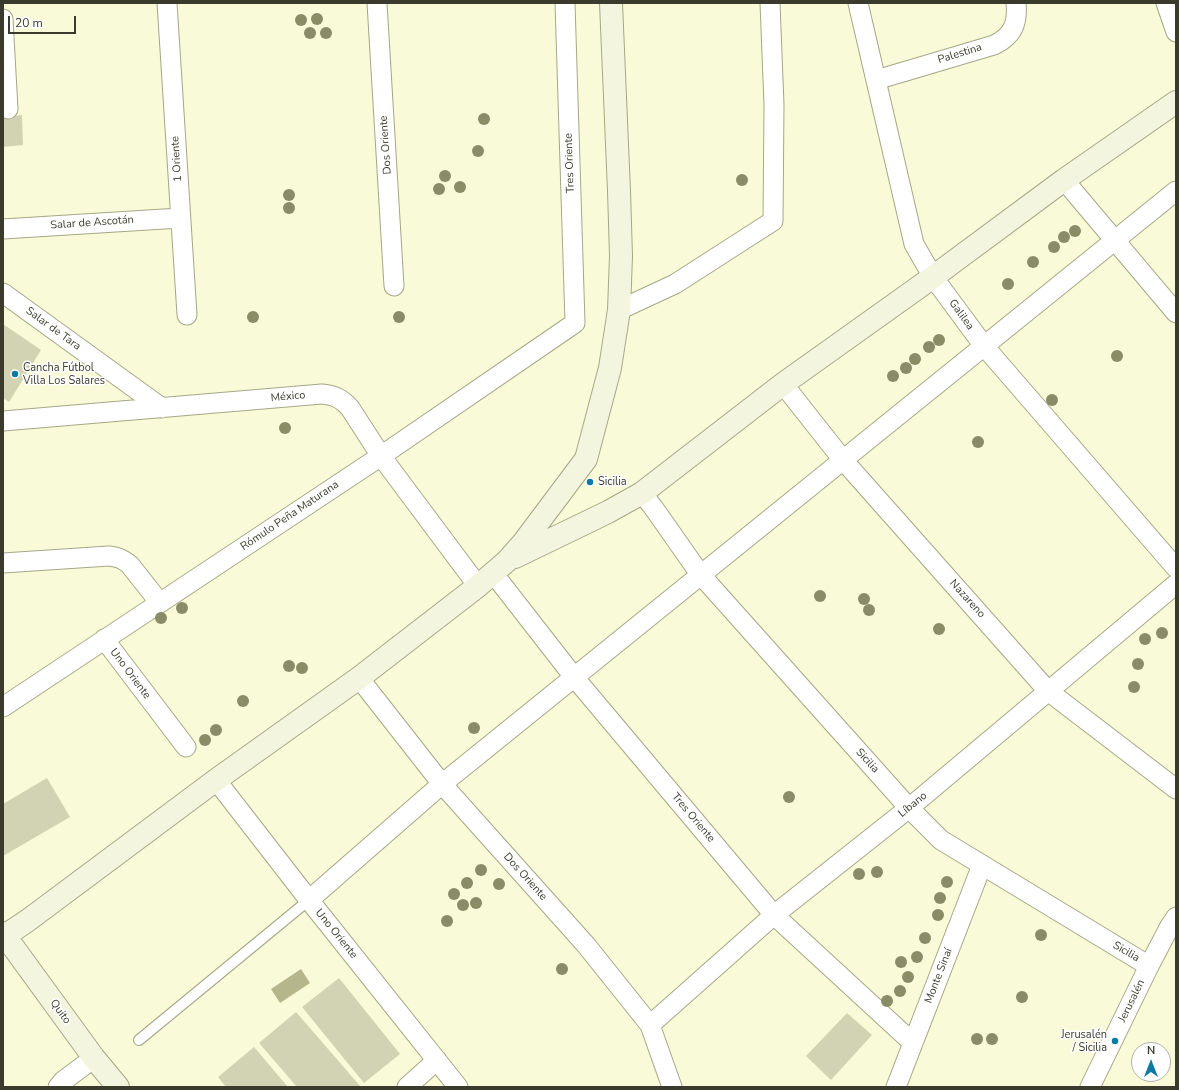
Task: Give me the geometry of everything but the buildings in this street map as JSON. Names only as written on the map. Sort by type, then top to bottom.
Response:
[{"type":"main road","points":[[3,935],[27,921],[216,780],[359,678],[493,573],[539,522],[586,459],[610,368],[619,310],[621,256],[620,197],[611,3]]},
{"type":"main road","points":[[493,573],[642,493],[783,384],[933,277],[1064,180],[1176,102]]},
{"type":"main road","name":"Quito","points":[[3,935],[94,1058],[118,1087]]},
{"type":"street","name":"1 Oriente","points":[[167,3],[186,315]]},
{"type":"street","name":"Dos Oriente","points":[[377,3],[394,286]]},
{"type":"street","name":"Tres Oriente","points":[[565,3],[574,323]]},
{"type":"street","points":[[619,310],[676,284],[773,221],[774,105],[770,3]]},
{"type":"street","name":"Galilea","points":[[858,3],[914,244],[933,277],[984,346],[1176,568]]},
{"type":"street","name":"Palestina","points":[[876,80],[994,45],[1002,41],[1013,28],[1016,20],[1016,3]]},
{"type":"street","points":[[1166,3],[1176,32]]},
{"type":"street","points":[[3,19],[8,109]]},
{"type":"street","points":[[1064,180],[1176,313]]},
{"type":"street","points":[[309,900],[442,784],[700,574],[1176,191]]},
{"type":"street","name":"Salar de Ascotán","points":[[3,229],[180,218]]},
{"type":"street","name":"Salar de Tara","points":[[3,293],[162,408]]},
{"type":"street","name":"Rómulo Peña Maturana","points":[[3,707],[381,456],[574,323]]},
{"type":"street","name":"Nazareno","points":[[783,384],[843,460],[1048,691],[1176,789]]},
{"type":"street","name":"México","points":[[3,420],[322,394],[331,395],[344,402],[350,408],[381,456],[493,573]]},
{"type":"street","name":"Sicilia","points":[[642,493],[700,574],[909,808],[941,840],[1149,966]]},
{"type":"street","points":[[3,563],[109,556],[117,557],[130,565],[160,603]]},
{"type":"street","name":"Tres Oriente","points":[[493,573],[574,677],[774,915],[913,1043]]},
{"type":"street","name":"Líbano","points":[[650,1025],[774,915],[909,808],[1176,584]]},
{"type":"street","name":"Uno Oriente","points":[[104,639],[186,747]]},
{"type":"street","name":"Dos Oriente","points":[[359,678],[442,784],[586,945],[650,1025],[672,1087]]},
{"type":"street","name":"Uno Oriente","points":[[216,780],[309,900],[458,1087]]},
{"type":"street","name":"Monte Sinaí","points":[[896,1087],[982,865]]},
{"type":"street","name":"Jerusalén","points":[[1090,1087],[1149,966],[1174,925]]},
{"type":"street","points":[[58,1087],[63,1081],[94,1058]]},
{"type":"street","points":[[408,1087],[437,1060]]},
{"type":"lane","points":[[139,1040],[309,900]]},
{"type":"shaded area","points":[[22,115],[23,145],[3,147],[3,117]]},
{"type":"shaded area","name":"Cancha Fútbol Villa Los Salares","points":[[3,324],[41,350],[9,402],[3,398]]},
{"type":"shaded area","points":[[47,778],[70,817],[3,856],[3,804]]},
{"type":"shaded area","points":[[301,969],[310,983],[280,1003],[271,989]]},
{"type":"shaded area","points":[[339,978],[400,1054],[364,1083],[302,1007]]},
{"type":"shaded area","points":[[296,1012],[361,1087],[297,1087],[259,1043]]},
{"type":"shaded area","points":[[847,1013],[872,1035],[831,1080],[806,1056]]},
{"type":"shaded area","points":[[254,1047],[288,1087],[226,1087],[218,1077]]},
{"type":"place","name":"Cancha Fútbol Villa Los Salares","points":[[15,374]]},
{"type":"place","name":"Sicilia","points":[[590,482]]},
{"type":"place","name":"Jerusalén / Sicilia","points":[[1115,1041]]}]
